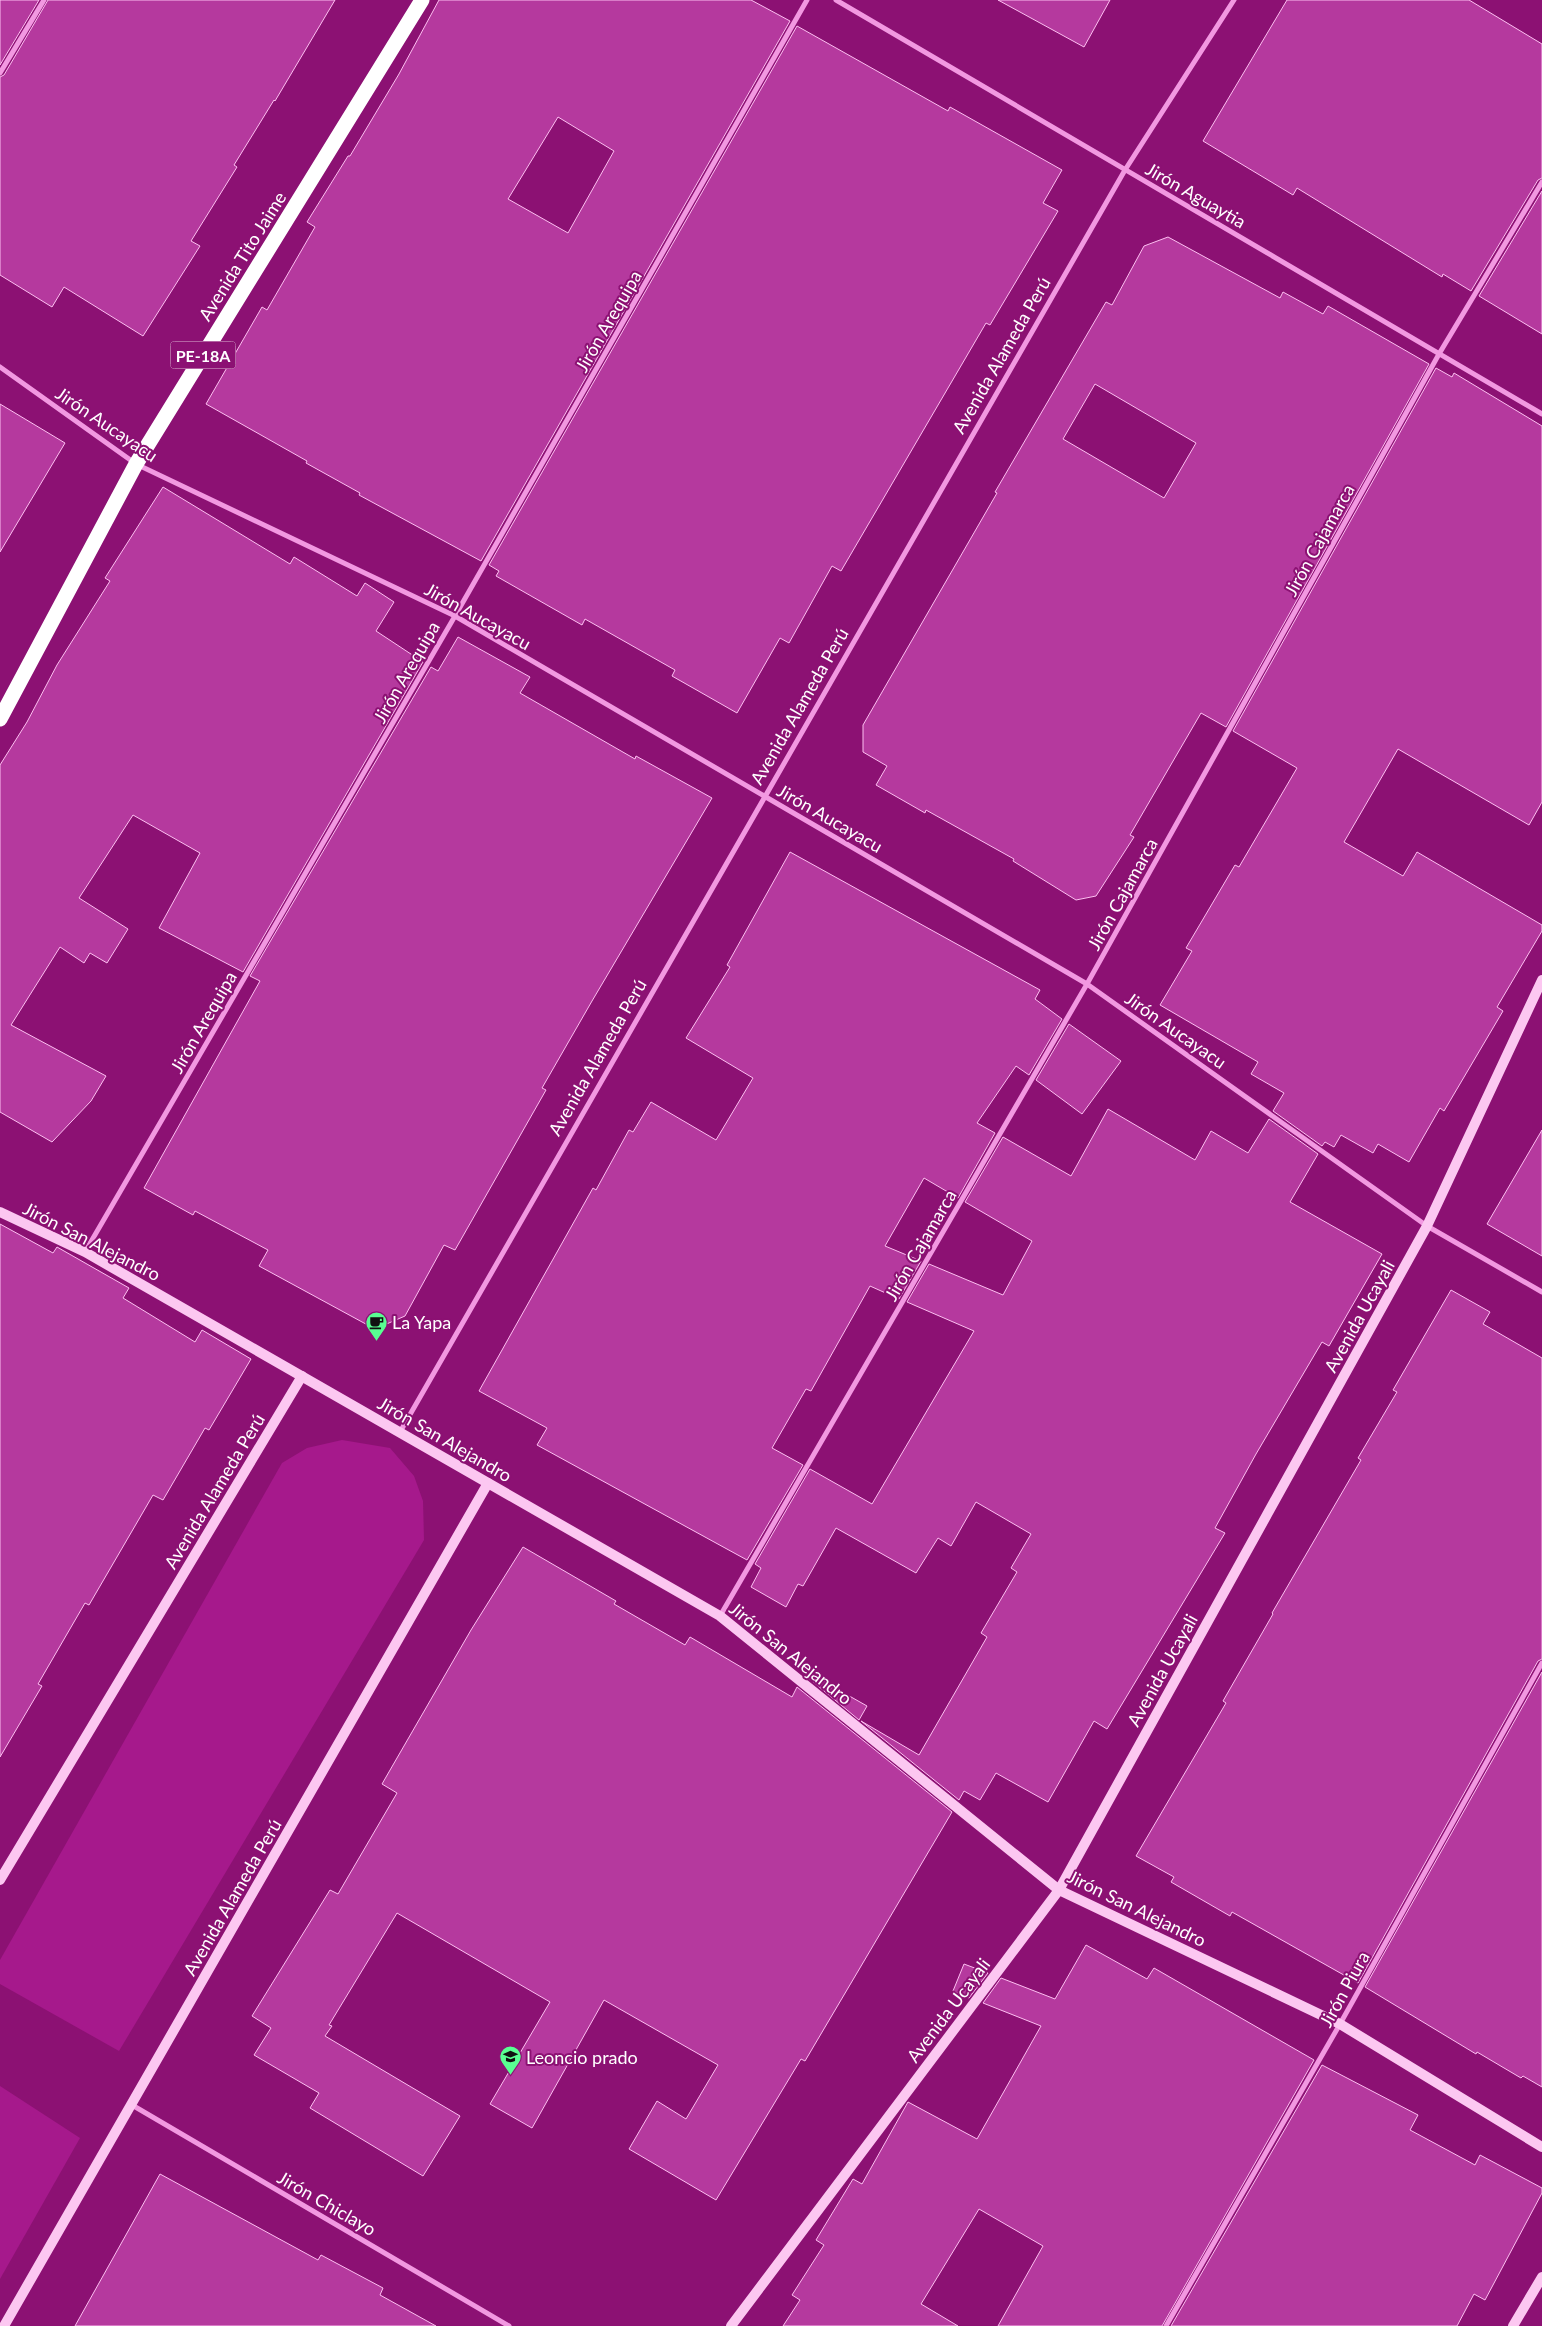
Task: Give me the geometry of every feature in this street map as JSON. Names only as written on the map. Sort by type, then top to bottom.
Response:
[{"type":"highway","name":"Avenida Tito Jaime","points":[[0,719],[136,464],[422,0]]},
{"type":"street","points":[[0,73],[44,0]]},
{"type":"street","name":"Jirón Arequipa","points":[[85,1252],[454,616],[807,0]]},
{"type":"street","name":"Jirón Aguaytia","points":[[836,0],[1542,414]]},
{"type":"street","name":"Avenida Alameda Perú","points":[[400,1432],[1125,170],[1234,0]]},
{"type":"street","name":"Jirón Cajamarca","points":[[720,1616],[1087,984],[1439,354],[1542,182]]},
{"type":"street","name":"Jirón Aucayacu","points":[[0,367],[136,464],[454,616],[1087,984],[1427,1226],[1542,1292]]},
{"type":"street","name":"Avenida Ucayali","points":[[731,2326],[1059,1890],[1427,1226],[1542,980]]},
{"type":"street","name":"Jirón San Alejandro","points":[[0,1212],[85,1252],[720,1616],[1059,1890],[1340,2024],[1542,2147]]},
{"type":"street","name":"Avenida Alameda Perú","points":[[0,1880],[302,1376]]},
{"type":"street","name":"Avenida Alameda Perú","points":[[4,2326],[488,1483]]},
{"type":"street","name":"Jirón Piura","points":[[1166,2326],[1340,2024],[1542,1663]]},
{"type":"street","name":"Jirón Chiclayo","points":[[132,2105],[509,2326]]},
{"type":"street","points":[[1513,2326],[1542,2277]]},
{"type":"shaded area","points":[[342,1440],[390,1448],[414,1476],[423,1501],[424,1540],[119,2051],[0,1984],[0,1960],[282,1463],[307,1448]]},
{"type":"shaded area","points":[[0,2086],[80,2138],[0,2279]]},
{"type":"building","points":[[0,0],[39,0],[0,65]]},
{"type":"building","points":[[48,0],[335,0],[275,101],[234,165],[237,167],[191,241],[200,246],[143,336],[64,287],[52,307],[0,275],[0,77],[4,75]]},
{"type":"building","points":[[439,0],[751,0],[790,21],[481,561],[359,495],[360,493],[306,463],[307,461],[206,404],[262,307],[267,310],[315,227],[307,222],[348,156],[350,156],[399,74]],"holes":[[[558,117],[614,151],[568,233],[508,199]]]},
{"type":"building","points":[[998,0],[1110,0],[1084,47]]},
{"type":"building","points":[[1287,0],[1469,0],[1542,44],[1542,178],[1538,180],[1471,291],[1443,274],[1442,277],[1297,188],[1293,195],[1203,141]]},
{"type":"building","points":[[797,26],[948,111],[950,107],[1062,170],[1043,203],[1058,211],[990,325],[986,323],[841,571],[832,566],[789,643],[780,638],[737,713],[672,676],[675,670],[585,619],[582,625],[496,576],[499,571],[489,565]]},
{"type":"building","points":[[1542,191],[1542,334],[1479,296]]},
{"type":"building","points":[[1168,237],[1280,298],[1283,292],[1323,314],[1328,306],[1429,364],[1226,727],[1201,713],[1130,835],[1134,837],[1096,896],[1076,900],[1013,861],[1014,859],[926,810],[925,813],[876,785],[887,766],[863,752],[863,725],[997,493],[995,492],[1106,302],[1112,305],[1144,246]],"holes":[[[1095,384],[1196,443],[1164,498],[1063,439]]]},
{"type":"building","points":[[1436,368],[1452,377],[1454,373],[1542,426],[1542,802],[1529,825],[1398,749],[1344,842],[1403,876],[1417,852],[1542,925],[1542,931],[1497,1007],[1503,1011],[1444,1111],[1440,1108],[1409,1162],[1378,1144],[1373,1153],[1341,1135],[1334,1147],[1325,1142],[1322,1146],[1273,1111],[1284,1093],[1251,1074],[1258,1062],[1160,1005],[1192,951],[1186,948],[1235,865],[1239,867],[1297,768],[1233,731]]},
{"type":"building","points":[[0,404],[65,443],[0,552]]},
{"type":"building","points":[[163,487],[290,564],[294,557],[357,596],[365,583],[394,602],[376,631],[423,662],[243,972],[159,928],[200,853],[133,815],[79,898],[128,929],[107,963],[90,953],[84,963],[60,947],[11,1025],[106,1076],[91,1101],[52,1142],[0,1112],[0,765],[27,722],[57,665],[110,581],[105,578]]},
{"type":"building","points":[[458,637],[530,677],[520,693],[635,759],[636,756],[712,798],[542,1088],[546,1090],[455,1250],[444,1245],[405,1316],[375,1329],[259,1266],[268,1250],[195,1211],[193,1215],[144,1188],[260,981],[250,976],[431,667],[438,671]]},
{"type":"building","points":[[790,852],[1040,990],[1035,999],[1062,1019],[1029,1075],[1016,1066],[977,1123],[995,1133],[958,1198],[924,1178],[885,1246],[921,1261],[899,1299],[870,1286],[811,1391],[806,1389],[772,1448],[803,1465],[747,1560],[537,1445],[547,1428],[479,1391],[593,1188],[596,1190],[629,1130],[633,1132],[651,1102],[716,1140],[753,1078],[686,1038],[730,967],[727,965]]},
{"type":"building","points":[[1069,1024],[1121,1061],[1082,1114],[1036,1080]]},
{"type":"building","points":[[1108,1109],[1195,1160],[1211,1131],[1248,1153],[1269,1119],[1318,1154],[1290,1202],[1382,1254],[1329,1346],[1322,1342],[1256,1454],[1215,1528],[1225,1533],[1107,1729],[1094,1721],[1048,1802],[996,1773],[980,1800],[964,1791],[959,1800],[861,1721],[919,1755],[987,1637],[981,1633],[1017,1572],[1011,1568],[1031,1534],[976,1502],[951,1546],[938,1538],[916,1573],[836,1528],[803,1586],[798,1584],[786,1607],[751,1587],[761,1568],[755,1564],[810,1469],[872,1504],[974,1331],[907,1302],[929,1264],[1003,1295],[1032,1241],[965,1202],[1003,1137],[1071,1176]]},
{"type":"building","points":[[1542,1130],[1542,1256],[1487,1224]]},
{"type":"building","points":[[0,1224],[53,1253],[57,1247],[129,1288],[123,1298],[195,1342],[202,1330],[251,1359],[209,1430],[205,1428],[163,1500],[153,1495],[89,1605],[85,1603],[38,1684],[42,1686],[0,1757]]},
{"type":"building","points":[[1451,1290],[1490,1312],[1483,1324],[1542,1358],[1542,1659],[1538,1661],[1358,1983],[1232,1912],[1230,1916],[1171,1882],[1174,1877],[1136,1856],[1226,1703],[1223,1701],[1361,1460],[1358,1458],[1397,1392],[1393,1390]]},
{"type":"building","points":[[523,1547],[616,1601],[614,1604],[685,1645],[690,1637],[792,1697],[797,1687],[952,1812],[805,2061],[801,2059],[716,2200],[629,2149],[657,2101],[686,2119],[718,2065],[604,2000],[532,2128],[490,2104],[550,2002],[397,1913],[329,2025],[332,2026],[325,2036],[460,2116],[423,2176],[310,2108],[319,2093],[254,2055],[271,2028],[252,2016],[330,1890],[338,1894],[397,1793],[382,1784],[471,1630]]},
{"type":"building","points":[[807,1672],[867,1706],[859,1720],[805,1675]]},
{"type":"building","points":[[1542,1672],[1542,2087],[1523,2076],[1521,2078],[1477,2052],[1476,2054],[1365,1987]]},
{"type":"building","points":[[1086,1945],[1147,1979],[1154,1968],[1314,2060],[1162,2326],[998,2326],[1043,2246],[979,2209],[921,2304],[958,2326],[783,2326],[800,2300],[792,2295],[824,2245],[816,2240],[853,2179],[862,2184],[908,2102],[977,2139],[1041,2026],[983,2003],[1001,1978],[1055,1999]]},
{"type":"building","points":[[964,1964],[988,1973],[969,1998],[953,1991]]},
{"type":"building","points":[[1322,2065],[1418,2115],[1410,2130],[1475,2165],[1480,2155],[1542,2188],[1542,2193],[1485,2300],[1474,2294],[1457,2326],[1171,2326]]},
{"type":"building","points":[[160,2174],[318,2260],[321,2255],[383,2288],[380,2295],[436,2326],[75,2326]]},
{"type":"place","name":"La Yapa","points":[[376,1341]]},
{"type":"place","name":"Leoncio prado","points":[[510,2076]]}]
